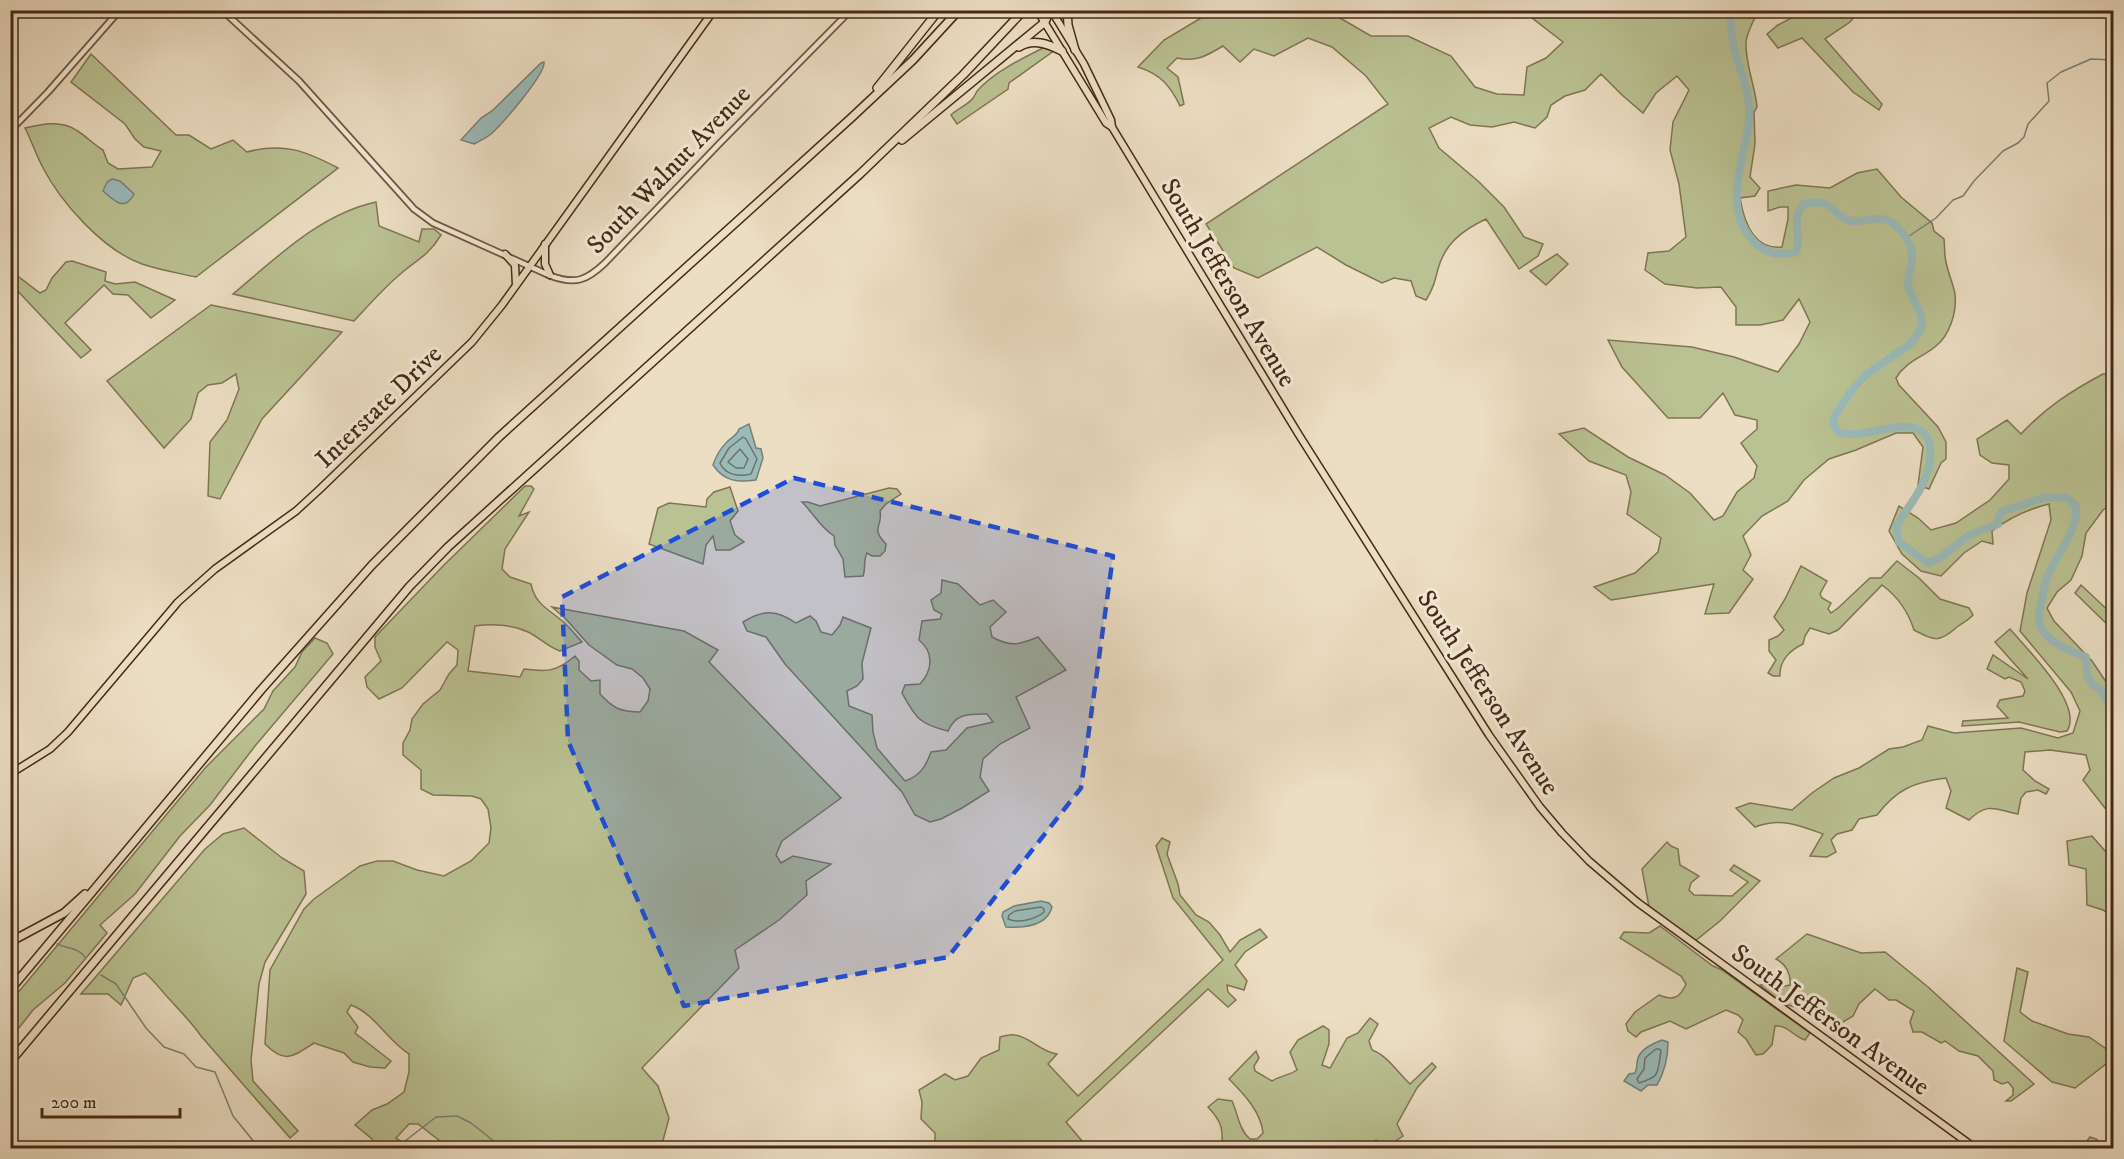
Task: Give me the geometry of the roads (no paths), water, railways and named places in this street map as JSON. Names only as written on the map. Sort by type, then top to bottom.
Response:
[{"type":"highway","points":[[850,119],[887,77],[939,10]]},
{"type":"highway","points":[[10,990],[321,621],[439,496],[499,437],[850,119],[913,60],[959,10]]},
{"type":"highway","points":[[860,174],[1044,22],[1050,10],[1039,10]]},
{"type":"highway","points":[[1067,10],[1068,25],[1075,50]]},
{"type":"highway","points":[[11,1062],[410,587],[448,548],[860,174],[955,83],[1021,14]]},
{"type":"highway","points":[[1004,57],[1023,45],[1035,42],[1062,51]]},
{"type":"highway","points":[[10,942],[64,913],[103,879]]},
{"type":"main road","name":"Interstate Drive","points":[[10,774],[37,759],[68,732],[160,622],[192,588],[296,511],[472,342],[488,324],[714,10]]},
{"type":"main road","name":"South Jefferson Avenue","points":[[1039,10],[1044,22],[1106,123],[1112,127]]},
{"type":"main road","name":"South Jefferson Avenue","points":[[1050,10],[1090,75],[1111,120],[1112,127],[1299,435],[1489,735],[1540,807],[1589,861],[1637,902],[1975,1149]]},
{"type":"main road","points":[[545,244],[545,264],[550,275]]},
{"type":"main road","points":[[505,254],[515,265],[516,285]]},
{"type":"street","points":[[10,131],[48,92],[120,10]]},
{"type":"street","name":"South Walnut Avenue","points":[[222,10],[299,81],[414,209],[433,223],[550,275],[576,281],[595,273],[851,10]]},
{"type":"water","points":[[544,62],[543,68],[531,87],[491,134],[474,144],[461,140],[481,118],[492,111]]},
{"type":"water","points":[[112,179],[120,181],[134,194],[127,203],[115,201],[103,191],[107,182]]},
{"type":"water","points":[[749,424],[756,448],[761,449],[763,458],[756,480],[743,481],[726,478],[713,465],[718,453],[739,429]]},
{"type":"water","points":[[1041,901],[1049,903],[1052,907],[1040,922],[1027,926],[1006,927],[1003,912],[1014,906]]},
{"type":"water","points":[[1662,1040],[1668,1042],[1667,1053],[1664,1070],[1657,1085],[1648,1085],[1641,1091],[1624,1081],[1629,1074],[1635,1073],[1638,1058],[1642,1052]]},
{"type":"waterway","points":[[1730,10],[1733,42],[1749,105],[1749,122],[1737,192],[1738,210],[1743,226],[1754,242],[1774,253],[1796,252],[1799,211],[1803,204],[1814,202],[1828,205],[1841,216],[1853,221],[1886,220],[1902,232],[1911,249],[1908,287],[1920,313],[1922,327],[1912,343],[1867,374],[1855,386],[1835,415],[1833,424],[1838,432],[1845,434],[1905,427],[1914,428],[1927,437],[1931,454],[1926,476],[1920,490],[1896,527],[1899,542],[1928,563],[1940,558],[1969,535],[1998,524],[1999,516],[2003,511],[2046,497],[2067,498],[2076,506],[2072,531],[2046,581],[2039,618],[2044,633],[2056,644],[2086,657],[2087,676],[2093,685],[2100,689],[2114,711]]},
{"type":"waterway","points":[[1906,240],[1936,218],[1953,200],[1963,196],[2003,151],[2024,137],[2028,124],[2049,101],[2047,83],[2061,72],[2091,59],[2114,60]]},
{"type":"waterway","points":[[57,944],[76,950],[85,957]]},
{"type":"waterway","points":[[101,975],[116,984],[146,1028],[164,1047],[184,1054],[196,1067],[215,1072],[233,1116],[259,1148]]},
{"type":"waterway","points":[[396,1148],[436,1117],[457,1116],[471,1123],[495,1142],[512,1148]]}]
